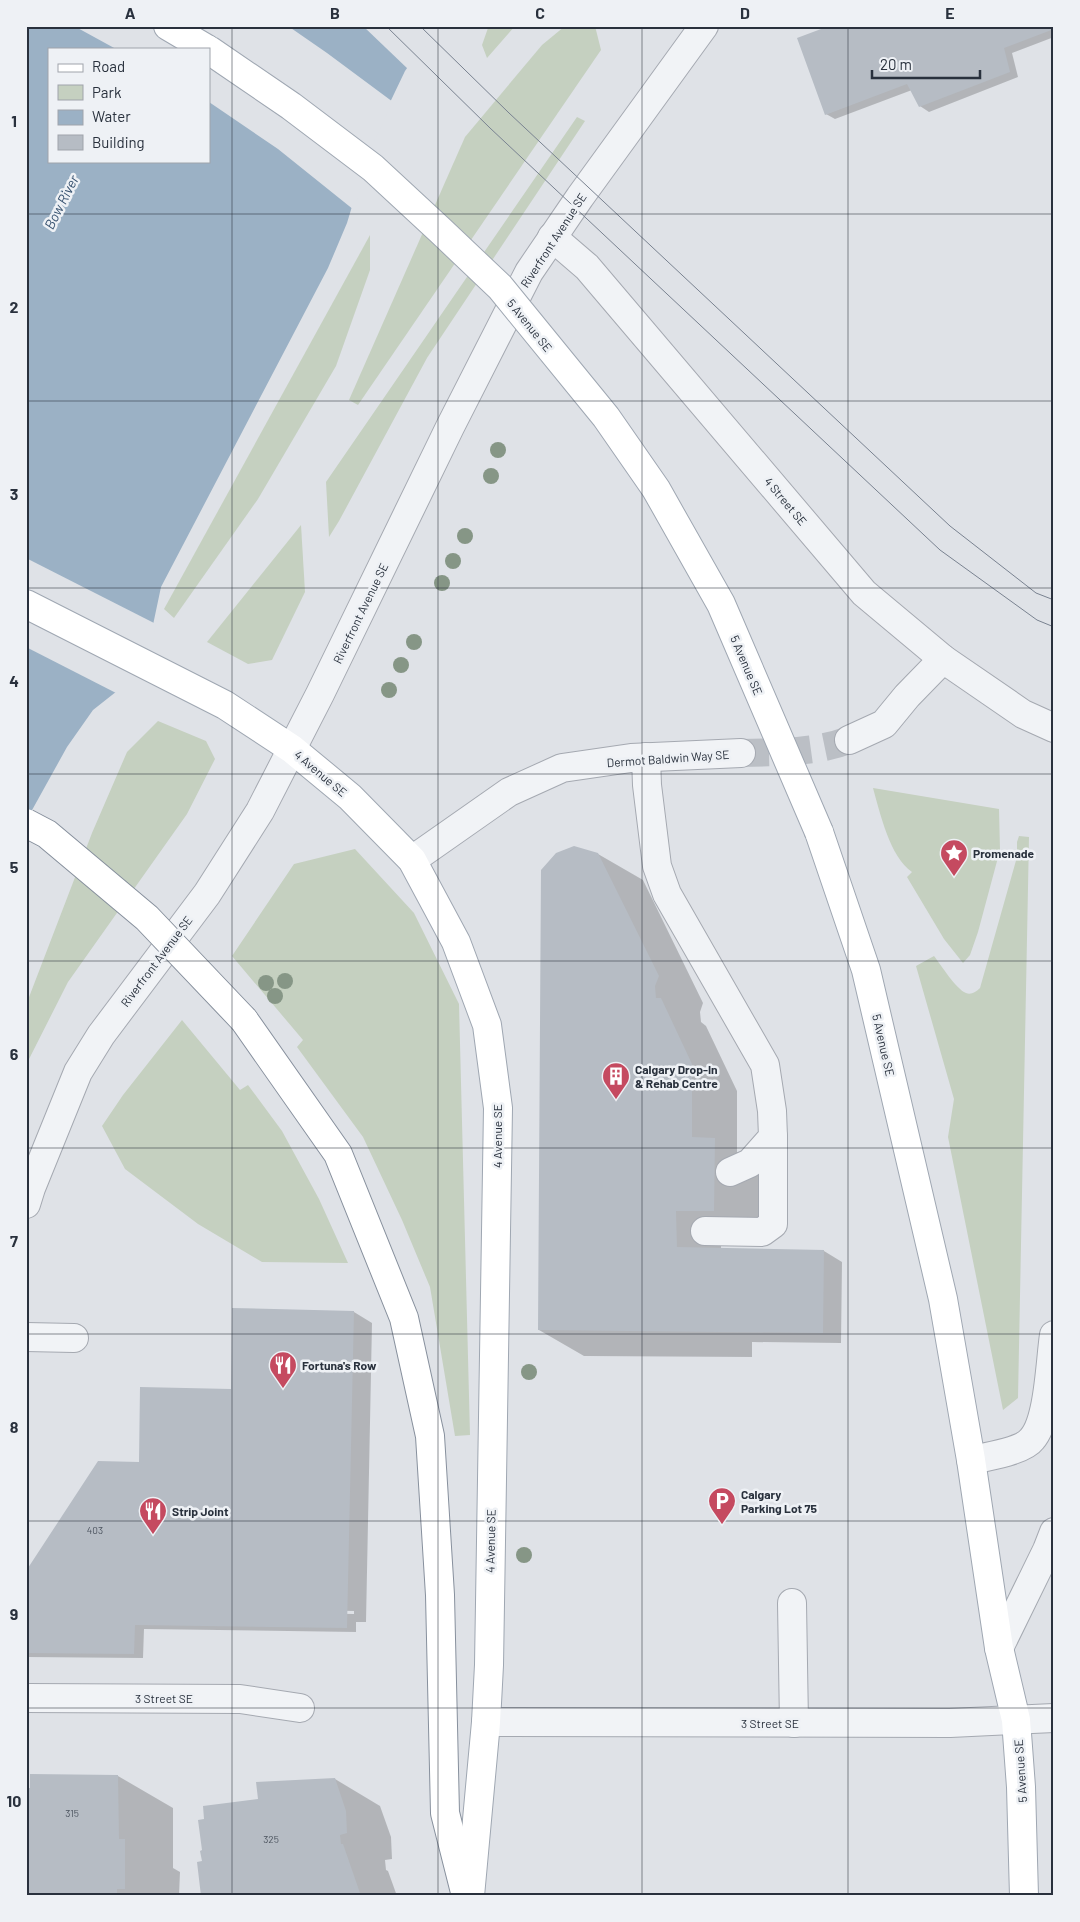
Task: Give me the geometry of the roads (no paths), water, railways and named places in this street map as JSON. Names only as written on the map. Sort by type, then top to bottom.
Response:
[{"type":"main road","name":"5 Avenue SE","points":[[168,26],[206,48]]},
{"type":"main road","name":"5 Avenue SE","points":[[210,50],[285,101],[373,168],[500,288],[606,417],[656,489],[721,604],[819,832],[866,970],[943,1299],[971,1460],[999,1648],[1016,1720],[1022,1787],[1024,1896]]},
{"type":"main road","name":"4 Avenue SE","points":[[26,604],[225,705],[292,748],[350,797],[412,860],[456,942],[487,1025],[498,1108],[486,1722],[470,1896]]},
{"type":"main road","points":[[26,823],[46,834],[146,918],[244,1020],[338,1154],[404,1318],[430,1436],[440,1604],[444,1813],[466,1896]]},
{"type":"street","name":"Riverfront Avenue SE","points":[[26,1204],[78,1072],[102,1035],[207,894],[260,811],[529,272],[552,237],[704,26]]},
{"type":"street","name":"4 Street SE","points":[[552,237],[586,267],[864,593],[942,659],[1023,714],[1054,728]]},
{"type":"street","points":[[849,740],[884,724],[942,659]]},
{"type":"street","name":"Dermot Baldwin Way SE","points":[[412,860],[509,792],[562,768],[646,757],[741,753]]},
{"type":"street","points":[[646,757],[647,785],[657,866],[667,894],[766,1065],[772,1112],[773,1224],[762,1232],[705,1231]]},
{"type":"street","points":[[730,1172],[750,1163],[773,1137]]},
{"type":"street","points":[[971,1460],[1010,1452],[1032,1440],[1044,1414],[1054,1335]]},
{"type":"street","points":[[26,1336],[74,1338]]},
{"type":"street","points":[[999,1648],[1054,1532]]},
{"type":"street","points":[[792,1604],[794,1723]]},
{"type":"street","name":"3 Street SE","points":[[26,1698],[240,1699],[300,1708]]},
{"type":"street","name":"3 Street SE","points":[[486,1722],[950,1723],[1054,1718]]},
{"type":"water","name":"Bow River","points":[[26,26],[436,26],[405,71],[372,140],[347,223],[328,268],[161,587],[146,658],[131,680],[93,710],[67,747],[26,821]]},
{"type":"tunnel","points":[[741,753],[809,750],[849,740]]},
{"type":"tram line","points":[[386,26],[490,128],[940,550],[1037,620],[1054,627]]},
{"type":"tram line","points":[[420,26],[509,113],[950,526],[1036,593],[1054,600]]},
{"type":"place","name":"Promenade","points":[[954,877]]},
{"type":"place","name":"Calgary Drop-In & Rehab Centre","points":[[616,1100]]},
{"type":"place","name":"Fortuna's Row","points":[[283,1389]]},
{"type":"place","name":"Calgary Parking Lot 75","points":[[722,1525]]},
{"type":"place","name":"Strip Joint","points":[[153,1535]]}]
